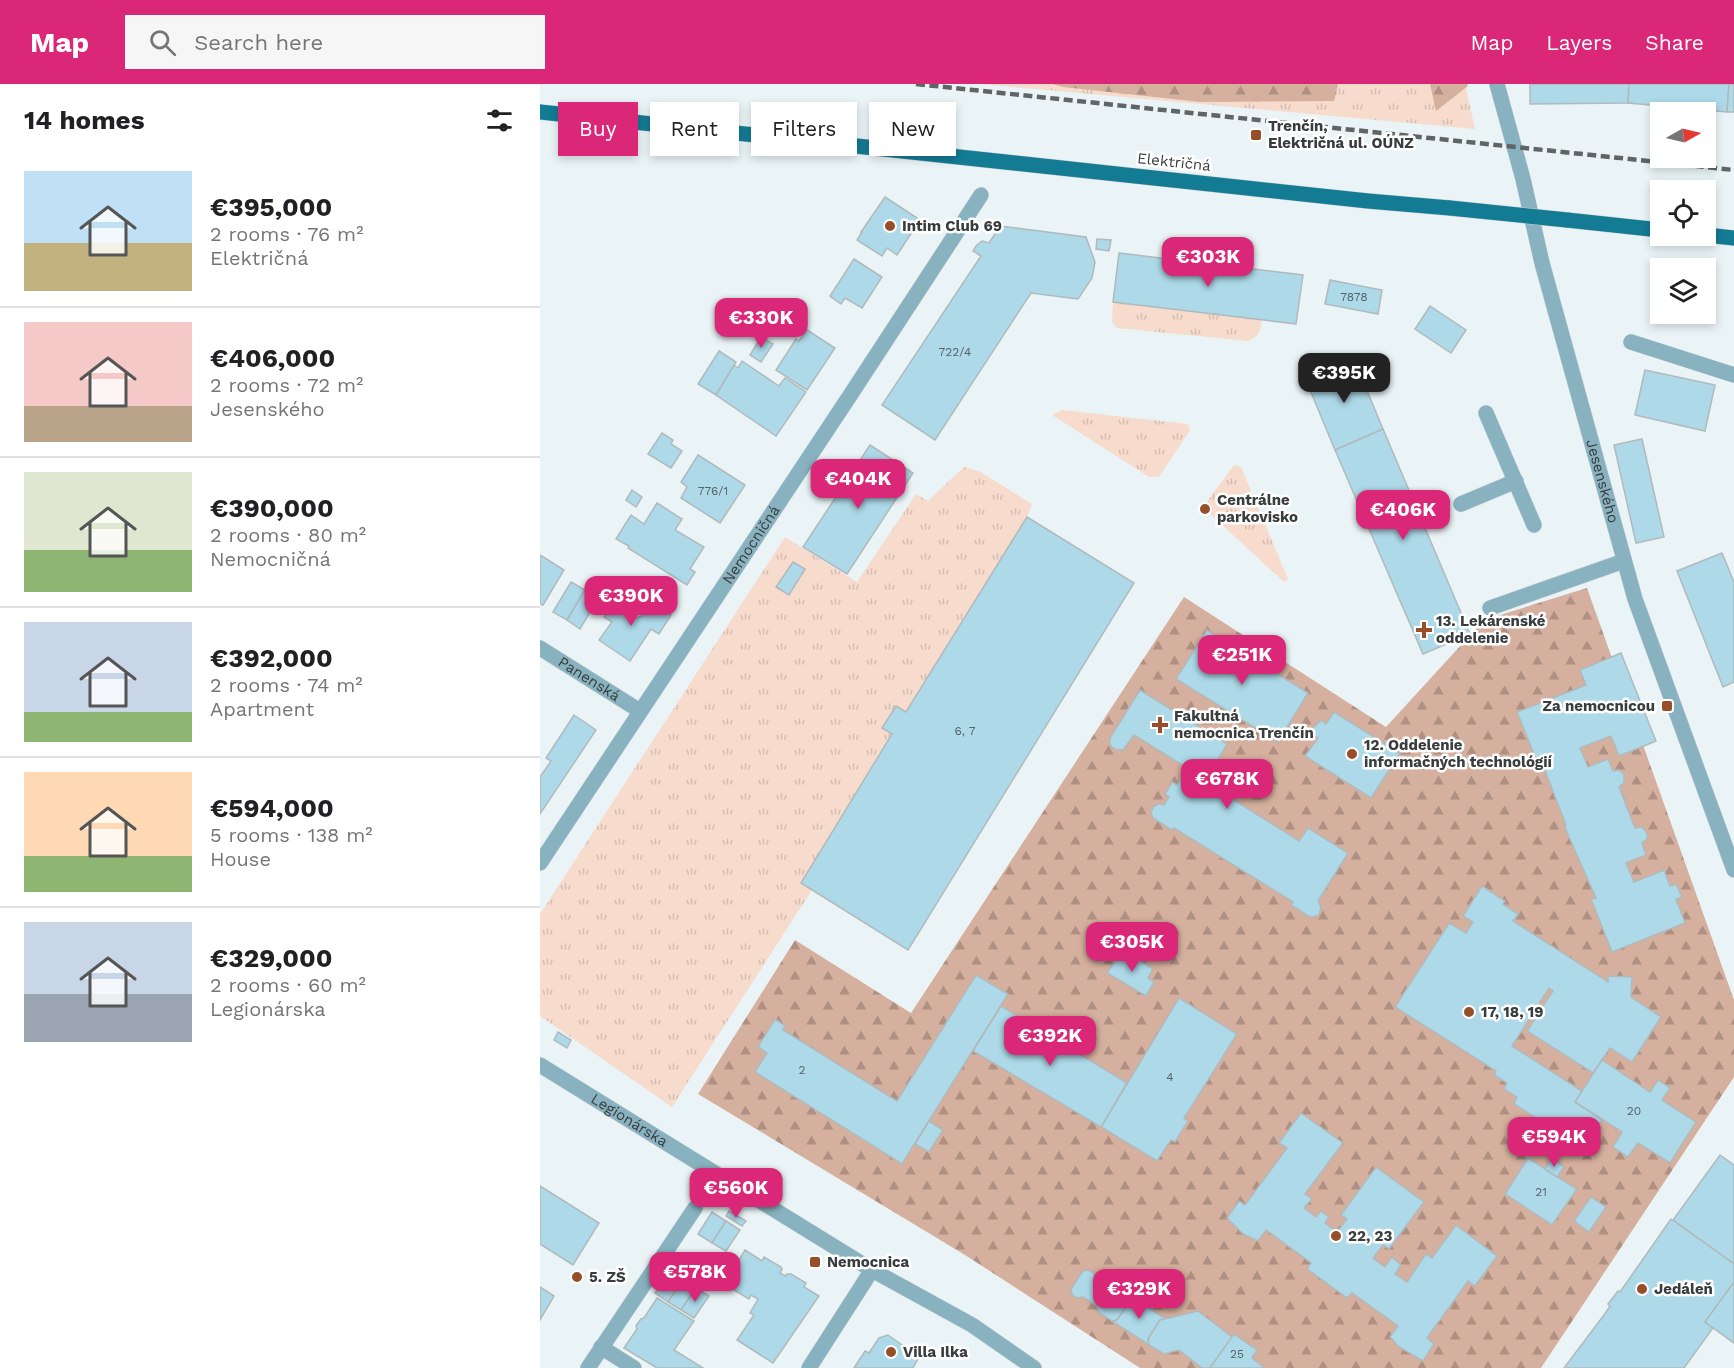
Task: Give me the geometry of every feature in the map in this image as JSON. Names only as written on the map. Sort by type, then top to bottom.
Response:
[{"type":"main road","name":"Električná","points":[[540,112],[1650,229]]},
{"type":"main road","points":[[1716,236],[1734,238]]},
{"type":"street","name":"Jesenského","points":[[1497,84],[1542,263],[1635,599],[1734,870]]},
{"type":"street","name":"Nemocničná","points":[[540,863],[981,195]]},
{"type":"street","points":[[1631,342],[1734,375]]},
{"type":"street","points":[[1486,413],[1534,525]]},
{"type":"street","points":[[1461,504],[1516,481]]},
{"type":"street","points":[[1490,608],[1624,561]]},
{"type":"street","name":"Panenská","points":[[540,648],[640,711]]},
{"type":"street","name":"Legionárska","points":[[540,1065],[872,1270],[972,1325],[1034,1368]]},
{"type":"street","points":[[588,1368],[695,1208]]},
{"type":"street","points":[[809,1368],[872,1270]]},
{"type":"street","points":[[601,1347],[634,1368]]},
{"type":"green space","points":[[980,84],[1465,84],[1475,129]]},
{"type":"green space","points":[[1052,84],[1338,84],[1334,101],[1200,102]]},
{"type":"green space","points":[[1430,84],[1467,84],[1468,86],[1436,111]]},
{"type":"green space","points":[[1113,302],[1262,320],[1261,327],[1255,338],[1248,341],[1117,328],[1112,322]]},
{"type":"green space","points":[[1062,410],[1188,424],[1190,430],[1159,477],[1149,477],[1052,415]]},
{"type":"green space","points":[[1234,465],[1241,467],[1288,579],[1284,582],[1207,511],[1206,503]]},
{"type":"green space","points":[[964,467],[979,471],[1032,504],[1027,517],[906,712],[896,706],[883,727],[892,734],[801,883],[812,890],[672,1107],[540,1016],[540,914],[785,537],[857,582],[916,494],[928,501]]},
{"type":"green space","points":[[1587,588],[1734,1000],[1734,1077],[1541,1368],[1140,1368],[965,1255],[698,1094],[795,940],[911,1013],[1184,597],[1386,727],[1484,620]]},
{"type":"building","points":[[1530,84],[1629,84],[1628,103],[1530,104]]},
{"type":"building","points":[[1629,84],[1729,84],[1727,112],[1716,111],[1716,102],[1650,102],[1650,105],[1628,103]]},
{"type":"building","points":[[1729,84],[1734,84],[1734,112],[1727,112]]},
{"type":"building","name":"Intim Club 69","points":[[885,197],[920,220],[897,255],[887,248],[882,256],[857,240]]},
{"type":"building","points":[[1000,226],[1086,237],[1095,262],[1092,278],[1078,299],[1031,293],[935,440],[882,405],[981,256],[973,251],[976,246],[982,241],[989,243]]},
{"type":"building","points":[[1097,239],[1111,240],[1109,251],[1096,249]]},
{"type":"building","points":[[1119,253],[1303,275],[1296,324],[1113,302]]},
{"type":"building","points":[[854,259],[882,277],[862,308],[845,298],[841,304],[830,296]]},
{"type":"building","points":[[1330,280],[1382,290],[1378,314],[1325,304]]},
{"type":"building","points":[[1430,306],[1466,330],[1451,353],[1415,329]]},
{"type":"building","points":[[807,330],[835,348],[807,390],[776,370],[796,339],[799,341]]},
{"type":"building","points":[[761,337],[773,344],[761,362],[750,355]]},
{"type":"building","points":[[719,351],[736,362],[716,395],[698,384]]},
{"type":"building","points":[[1353,357],[1383,429],[1335,450],[1305,378]]},
{"type":"building","points":[[742,361],[779,386],[785,378],[806,392],[776,436],[716,395],[734,365],[738,368]]},
{"type":"building","points":[[1645,370],[1715,385],[1705,431],[1635,415]]},
{"type":"building","points":[[1383,429],[1470,634],[1423,654],[1335,450]]},
{"type":"building","points":[[662,433],[673,440],[671,444],[682,451],[671,468],[648,454]]},
{"type":"building","points":[[1642,439],[1664,537],[1636,543],[1614,445]]},
{"type":"building","points":[[870,445],[913,473],[847,574],[803,547]]},
{"type":"building","points":[[698,455],[745,485],[720,523],[681,498],[687,487],[681,482]]},
{"type":"building","points":[[632,490],[642,497],[636,507],[626,500]]},
{"type":"building","points":[[657,503],[682,519],[675,530],[704,547],[690,569],[695,572],[687,585],[616,539],[631,515],[644,524]]},
{"type":"building","points":[[1027,517],[1134,583],[908,950],[801,883],[892,734],[882,728],[896,706],[906,712]]},
{"type":"building","points":[[1722,553],[1734,582],[1734,682],[1723,687],[1677,571]]},
{"type":"building","points":[[540,555],[564,570],[543,605],[540,604]]},
{"type":"building","points":[[793,562],[805,569],[789,595],[776,587]]},
{"type":"building","points":[[571,582],[585,590],[567,620],[553,612]]},
{"type":"building","points":[[585,590],[598,599],[580,629],[567,620]]},
{"type":"building","points":[[617,597],[633,608],[630,613],[637,618],[644,615],[652,602],[671,615],[659,634],[651,629],[630,661],[599,640],[612,622],[604,617]]},
{"type":"building","points":[[1207,630],[1308,693],[1278,742],[1176,679]]},
{"type":"building","points":[[1621,653],[1656,741],[1619,756],[1611,736],[1580,748],[1588,767],[1608,759],[1613,771],[1619,770],[1624,774],[1624,783],[1619,787],[1635,828],[1642,827],[1647,833],[1647,839],[1642,843],[1646,855],[1626,863],[1634,882],[1664,870],[1670,886],[1676,884],[1682,897],[1676,899],[1685,923],[1612,952],[1591,899],[1596,898],[1564,825],[1566,825],[1542,763],[1538,764],[1517,712],[1586,685],[1580,670]]},
{"type":"building","points":[[1140,690],[1227,744],[1213,768],[1235,782],[1226,795],[1299,841],[1308,828],[1348,853],[1318,901],[1321,907],[1319,915],[1308,916],[1291,905],[1293,902],[1174,828],[1172,830],[1153,818],[1151,813],[1153,807],[1158,804],[1164,805],[1169,797],[1165,794],[1172,782],[1177,785],[1187,768],[1134,735],[1123,750],[1114,749],[1110,745],[1110,738]]},
{"type":"building","points":[[1334,712],[1400,753],[1371,798],[1305,756],[1318,738],[1312,734],[1313,728],[1321,720],[1326,724]]},
{"type":"building","points":[[574,715],[596,730],[540,814],[540,777],[551,761],[546,758]]},
{"type":"building","name":"17, 18, 19","points":[[1482,886],[1505,901],[1503,904],[1519,913],[1513,921],[1608,982],[1608,976],[1632,977],[1631,997],[1661,1017],[1632,1062],[1610,1048],[1593,1073],[1527,1031],[1553,991],[1549,988],[1512,1046],[1582,1091],[1575,1102],[1602,1120],[1590,1137],[1578,1129],[1574,1134],[1561,1125],[1557,1131],[1514,1104],[1517,1097],[1504,1089],[1507,1083],[1494,1075],[1496,1071],[1395,1007],[1449,923],[1466,933],[1473,922],[1463,916]]},
{"type":"building","points":[[1123,950],[1153,969],[1148,978],[1154,982],[1146,996],[1107,973]]},
{"type":"building","points":[[976,975],[1008,994],[902,1164],[755,1072],[767,1053],[758,1047],[775,1019],[785,1026],[783,1030],[897,1101]]},
{"type":"building","points":[[1179,998],[1237,1034],[1184,1118],[1188,1121],[1175,1142],[1171,1140],[1157,1161],[1101,1127]]},
{"type":"building","points":[[1001,1006],[1127,1083],[1101,1127],[973,1051]]},
{"type":"building","points":[[558,1032],[571,1040],[567,1048],[554,1040]]},
{"type":"building","points":[[1602,1060],[1650,1092],[1658,1080],[1670,1088],[1662,1100],[1696,1122],[1670,1163],[1638,1143],[1628,1157],[1613,1147],[1622,1132],[1575,1102]]},
{"type":"building","name":"22, 23","points":[[1301,1113],[1343,1143],[1305,1194],[1312,1199],[1304,1208],[1316,1217],[1321,1211],[1329,1217],[1325,1223],[1337,1232],[1347,1219],[1341,1215],[1376,1167],[1424,1202],[1389,1249],[1383,1245],[1373,1258],[1385,1267],[1392,1257],[1401,1265],[1395,1274],[1407,1282],[1426,1254],[1432,1258],[1456,1225],[1497,1256],[1475,1286],[1468,1281],[1427,1338],[1434,1344],[1423,1361],[1399,1347],[1390,1337],[1398,1326],[1352,1293],[1347,1298],[1307,1269],[1311,1263],[1266,1230],[1258,1241],[1243,1234],[1227,1218],[1239,1201],[1245,1205],[1287,1148],[1279,1143]]},
{"type":"building","points":[[929,1121],[943,1130],[929,1152],[915,1144]]},
{"type":"building","points":[[1720,1155],[1734,1165],[1734,1264],[1673,1220]]},
{"type":"building","points":[[1528,1158],[1577,1189],[1552,1225],[1505,1194]]},
{"type":"building","points":[[1552,1159],[1564,1167],[1557,1177],[1545,1169]]},
{"type":"building","points":[[540,1186],[599,1223],[573,1265],[540,1244]]},
{"type":"building","points":[[1591,1197],[1606,1207],[1589,1232],[1574,1221]]},
{"type":"building","points":[[729,1211],[746,1221],[742,1226],[726,1216]]},
{"type":"building","points":[[712,1212],[726,1221],[712,1243],[698,1234]]},
{"type":"building","points":[[1671,1219],[1734,1264],[1734,1282],[1705,1322],[1713,1328],[1684,1368],[1564,1368],[1604,1315],[1610,1306],[1608,1304],[1618,1291],[1620,1292]]},
{"type":"building","points":[[726,1221],[740,1230],[726,1251],[712,1243]]},
{"type":"building","points":[[745,1250],[762,1261],[764,1257],[781,1267],[780,1273],[785,1276],[791,1274],[806,1283],[804,1287],[819,1296],[773,1363],[737,1340],[754,1315],[750,1313],[758,1299],[751,1295],[749,1299],[724,1284],[730,1274],[732,1275]]},
{"type":"building","points":[[1088,1270],[1108,1287],[1115,1286],[1129,1295],[1130,1301],[1117,1320],[1112,1321],[1098,1312],[1097,1306],[1083,1297],[1077,1298],[1072,1295],[1071,1289],[1083,1271]]},
{"type":"building","points":[[670,1271],[683,1279],[668,1302],[655,1293]]},
{"type":"building","points":[[683,1279],[696,1288],[681,1310],[668,1302]]},
{"type":"building","points":[[1734,1282],[1734,1343],[1705,1322]]},
{"type":"building","points":[[540,1287],[554,1296],[540,1320]]},
{"type":"building","points":[[696,1288],[709,1296],[694,1318],[681,1310]]},
{"type":"building","points":[[1129,1295],[1166,1319],[1160,1320],[1148,1339],[1149,1345],[1112,1321],[1117,1320],[1130,1301]]},
{"type":"building","points":[[657,1298],[694,1321],[674,1350],[703,1368],[657,1368],[624,1348],[637,1329],[636,1326]]},
{"type":"building","points":[[1198,1311],[1232,1337],[1210,1368],[1202,1368],[1179,1350],[1164,1354],[1149,1345],[1148,1339],[1160,1320]]},
{"type":"building","points":[[1234,1334],[1257,1350],[1252,1358],[1265,1368],[1210,1368]]},
{"type":"building","name":"Villa Ilka","points":[[888,1335],[919,1357],[913,1368],[854,1368],[865,1351],[869,1353],[879,1338]]},
{"type":"railway","points":[[916,84],[1734,170]]},
{"type":"place","name":"Trenčín, Električná ul. OÚNZ","points":[[1256,135]]},
{"type":"place","name":"Intim Club 69","points":[[890,226]]},
{"type":"place","name":"Centrálne parkovisko","points":[[1205,509]]},
{"type":"place","name":"13. Lekárenské oddelenie","points":[[1424,630]]},
{"type":"place","name":"Za nemocnicou","points":[[1667,706]]},
{"type":"place","name":"Fakultná nemocnica Trenčín","points":[[1160,725]]},
{"type":"place","name":"12. Oddelenie informačných technológií","points":[[1352,754]]},
{"type":"place","name":"17, 18, 19","points":[[1469,1012]]},
{"type":"place","name":"22, 23","points":[[1336,1236]]},
{"type":"place","name":"Nemocnica","points":[[815,1262]]},
{"type":"place","name":"5. ZŠ","points":[[577,1277]]},
{"type":"place","name":"Jedáleň","points":[[1642,1289]]},
{"type":"place","name":"Villa Ilka","points":[[891,1352]]}]
